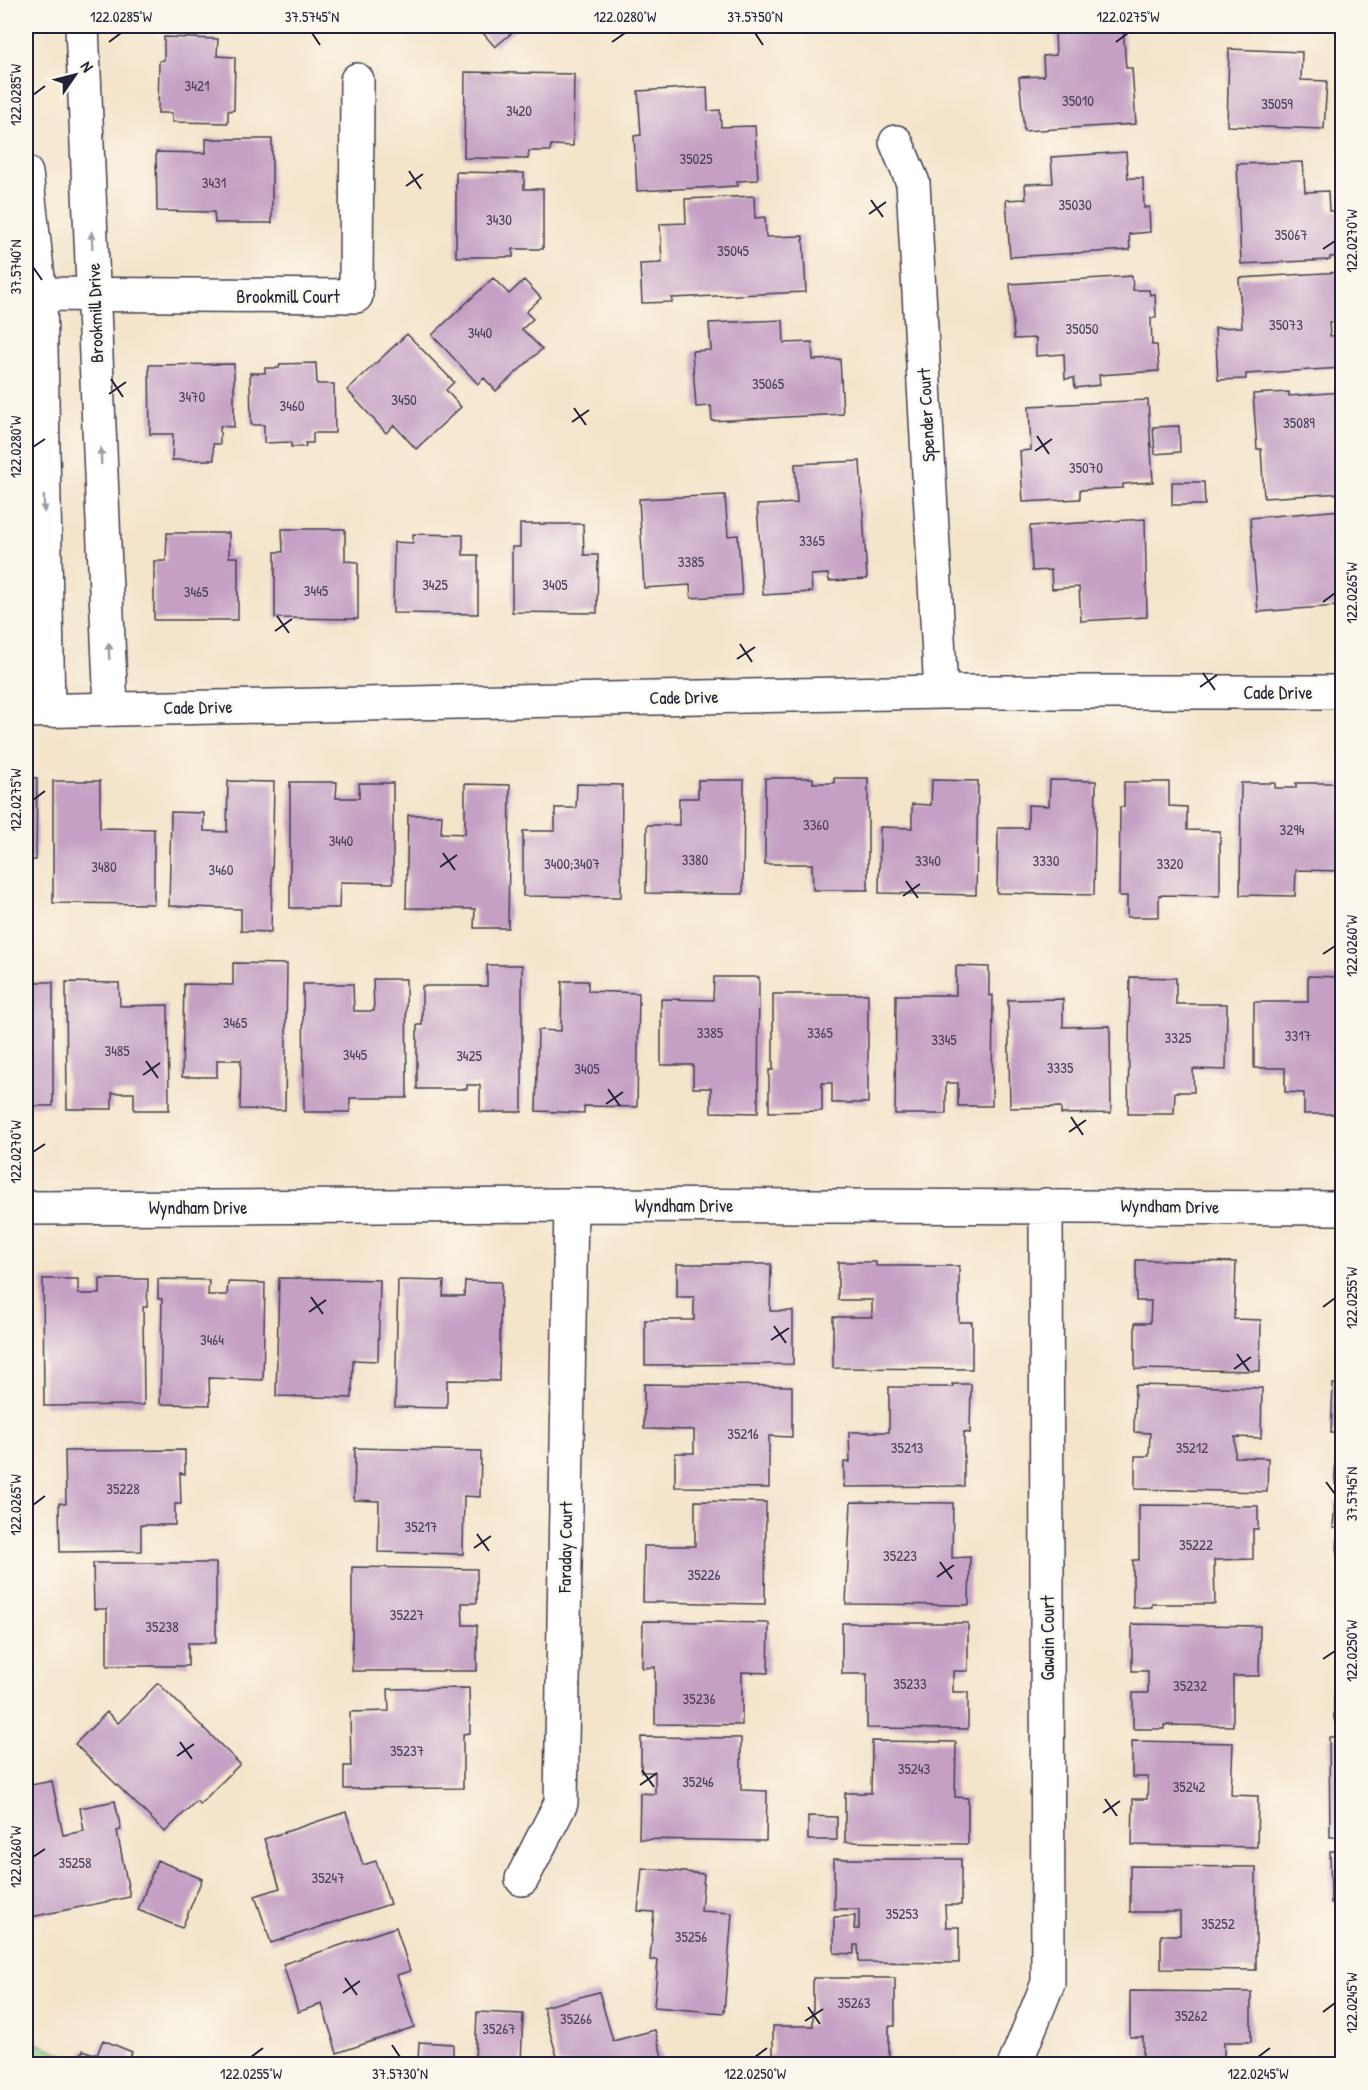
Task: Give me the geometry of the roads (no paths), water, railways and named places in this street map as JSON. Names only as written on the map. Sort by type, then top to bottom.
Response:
[{"type":"street","name":"Brookmill Drive","points":[[82,26],[111,709]]},
{"type":"street","name":"Brookmill Court","points":[[33,294],[356,296],[357,80]]},
{"type":"street","name":"Spender Court","points":[[896,142],[913,183],[941,692]]},
{"type":"street","points":[[26,173],[33,294],[37,710]]},
{"type":"street","name":"Cade Drive","points":[[37,710],[941,692],[1342,692]]},
{"type":"street","name":"Faraday Court","points":[[522,1879],[561,1803],[571,1205]]},
{"type":"street","name":"Wyndham Drive","points":[[26,1208],[1046,1205],[1342,1208]]},
{"type":"street","name":"Gawain Court","points":[[1015,2064],[1048,1983],[1046,1205]]}]
